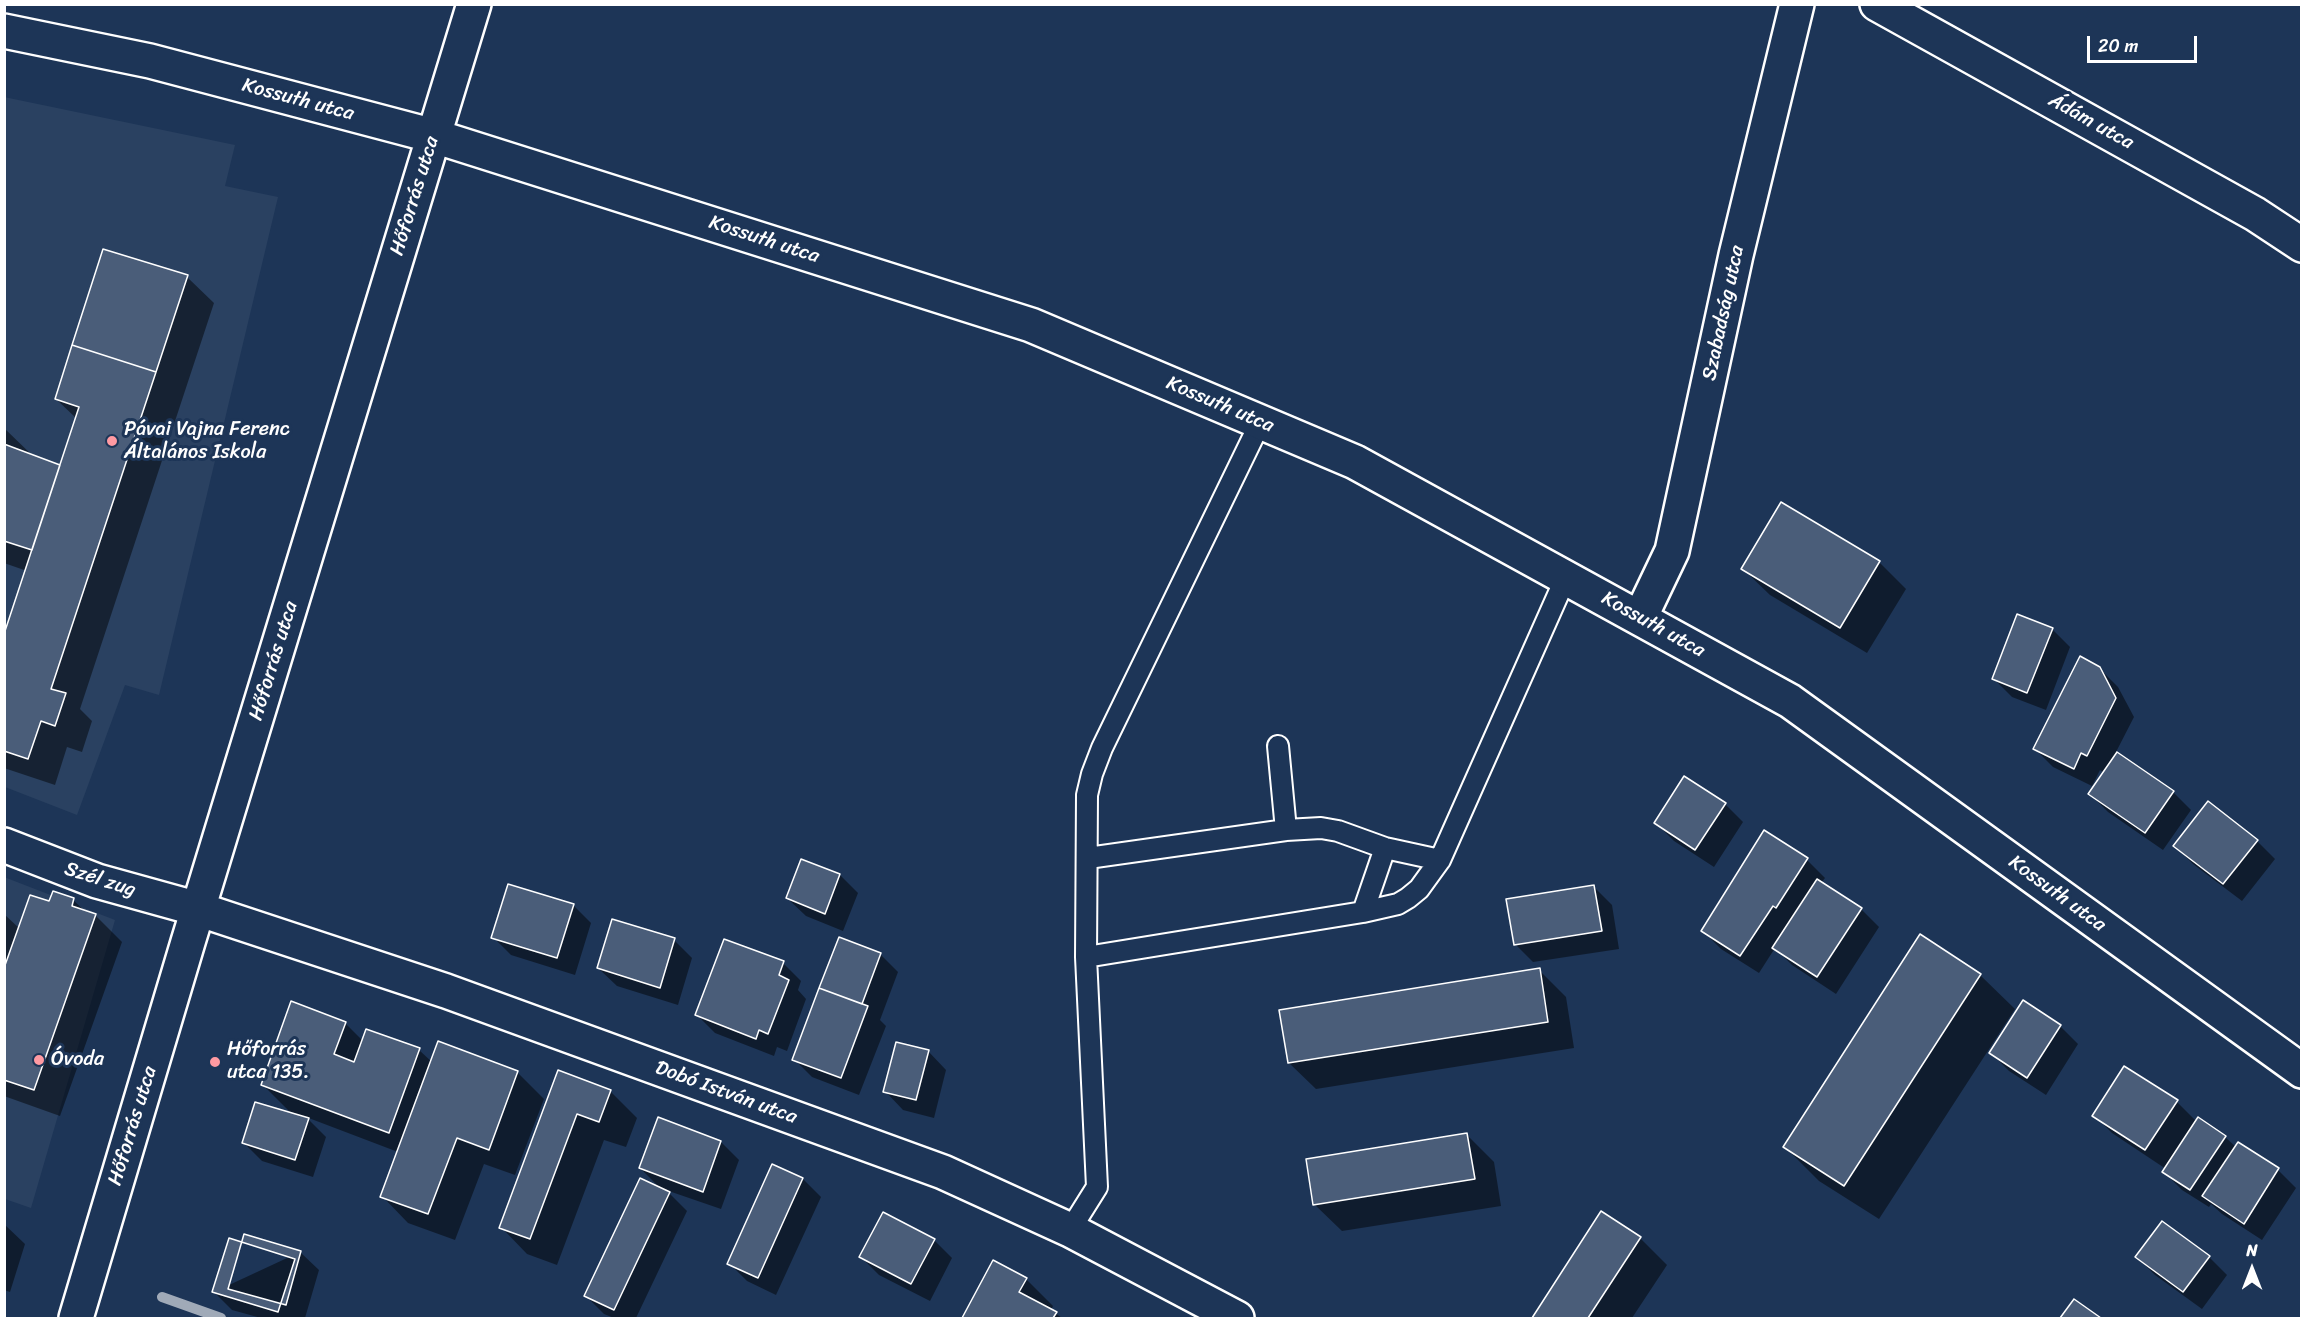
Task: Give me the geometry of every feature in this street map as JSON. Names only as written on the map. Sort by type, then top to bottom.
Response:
[{"type":"street","name":"Hőforrás utca","points":[[76,1318],[198,909],[474,4]]},
{"type":"street","name":"Szabadság utca","points":[[1640,618],[1672,551],[1737,255],[1797,4]]},
{"type":"street","name":"Ádám utca","points":[[1877,4],[2245,208],[2301,245]]},
{"type":"street","name":"Kossuth utca","points":[[4,31],[150,61],[434,136],[1031,324],[1354,462],[1790,701],[2301,1071]]},
{"type":"street","name":"Szél zug","points":[[4,845],[97,881],[198,909]]},
{"type":"street","name":"Dobó István utca","points":[[198,909],[446,991],[943,1172],[1070,1230],[1237,1318]]},
{"type":"lane","points":[[1070,1230],[1097,1187],[1086,957],[1087,795],[1098,757],[1260,423]]},
{"type":"lane","points":[[1086,957],[1363,912],[1398,904],[1408,898],[1419,889],[1440,860],[1566,578]]},
{"type":"lane","points":[[1278,746],[1286,830]]},
{"type":"lane","points":[[1088,858],[1286,830],[1321,828],[1338,831],[1385,848],[1440,860]]},
{"type":"lane","points":[[1363,912],[1385,848]]},
{"type":"shaded area","name":"Pávai Vajna Ferenc Általános Iskola","points":[[4,97],[235,145],[225,186],[278,197],[159,695],[125,685],[77,815],[5,787]]},
{"type":"shaded area","name":"Óvoda","points":[[4,877],[115,920],[31,1208],[5,1199]]},
{"type":"building","points":[[103,249],[188,275],[156,372],[72,345]]},
{"type":"building","points":[[72,345],[156,372],[51,689],[66,693],[55,726],[41,721],[28,759],[4,751],[4,634],[79,407],[55,399]]},
{"type":"building","points":[[4,444],[60,465],[32,550],[4,541]]},
{"type":"building","points":[[1781,502],[1880,561],[1840,628],[1741,569]]},
{"type":"building","points":[[2017,614],[2053,628],[2027,693],[1992,679]]},
{"type":"building","points":[[2080,656],[2100,667],[2116,698],[2087,756],[2081,753],[2074,769],[2033,749]]},
{"type":"building","points":[[2117,752],[2174,791],[2145,833],[2088,794]]},
{"type":"building","points":[[1684,776],[1726,803],[1695,850],[1654,823]]},
{"type":"building","points":[[2208,801],[2258,840],[2223,884],[2173,846]]},
{"type":"building","points":[[1764,830],[1808,858],[1776,908],[1773,906],[1740,956],[1701,931]]},
{"type":"building","points":[[801,859],[840,874],[825,914],[786,898]]},
{"type":"building","points":[[1817,879],[1862,908],[1817,977],[1772,948]]},
{"type":"building","points":[[508,884],[574,904],[557,958],[491,938]]},
{"type":"building","points":[[1594,885],[1602,931],[1514,945],[1506,899]]},
{"type":"building","points":[[53,891],[74,898],[72,906],[96,914],[34,1090],[4,1080],[4,968],[30,895],[49,901]]},
{"type":"building","points":[[612,919],[675,938],[660,988],[597,968]]},
{"type":"building","points":[[1920,934],[1981,974],[1844,1186],[1783,1147]]},
{"type":"building","points":[[839,937],[881,953],[862,1004],[819,988]]},
{"type":"building","points":[[724,939],[784,961],[779,975],[789,980],[768,1034],[759,1030],[756,1039],[695,1015]]},
{"type":"building","points":[[1540,968],[1548,1022],[1288,1063],[1279,1010]]},
{"type":"building","points":[[819,988],[868,1006],[841,1078],[792,1060]]},
{"type":"building","points":[[2023,1000],[2061,1025],[2027,1078],[1989,1053]]},
{"type":"building","points":[[291,1001],[346,1022],[334,1054],[354,1062],[366,1029],[420,1048],[389,1133],[261,1085]]},
{"type":"building","points":[[438,1041],[518,1071],[489,1150],[457,1138],[428,1214],[380,1197]]},
{"type":"building","points":[[896,1042],[929,1050],[916,1100],[883,1092]]},
{"type":"building","points":[[2124,1066],[2178,1100],[2145,1150],[2092,1116]]},
{"type":"building","points":[[558,1070],[611,1090],[599,1122],[577,1114],[530,1239],[499,1228]]},
{"type":"building","points":[[255,1102],[309,1118],[295,1160],[242,1143]]},
{"type":"building","points":[[658,1117],[721,1141],[703,1192],[639,1168]]},
{"type":"building","points":[[2198,1117],[2226,1136],[2190,1190],[2162,1172]]},
{"type":"building","points":[[1467,1133],[1475,1179],[1313,1205],[1306,1159]]},
{"type":"building","points":[[2238,1142],[2279,1168],[2244,1224],[2202,1196]]},
{"type":"building","points":[[772,1164],[803,1178],[758,1278],[727,1264]]},
{"type":"building","points":[[640,1178],[670,1192],[614,1310],[584,1296]]},
{"type":"building","points":[[1601,1211],[1641,1237],[1588,1318],[1532,1318]]},
{"type":"building","points":[[883,1212],[935,1239],[911,1284],[859,1257]]},
{"type":"building","points":[[2162,1221],[2210,1256],[2183,1292],[2135,1257]]},
{"type":"building","points":[[244,1234],[301,1251],[286,1305],[228,1289]]},
{"type":"building","points":[[229,1238],[295,1259],[278,1312],[212,1292]]},
{"type":"building","points":[[993,1260],[1027,1278],[1019,1292],[1057,1312],[1053,1318],[962,1318]]},
{"type":"building","points":[[2074,1299],[2101,1318],[2060,1318]]},
{"type":"waterway","points":[[162,1297],[221,1318]]},
{"type":"place","name":"Pávai Vajna Ferenc Általános Iskola","points":[[112,441]]},
{"type":"place","name":"Óvoda","points":[[39,1060]]},
{"type":"place","name":"Hőforrás utca 135.","points":[[215,1062]]}]
